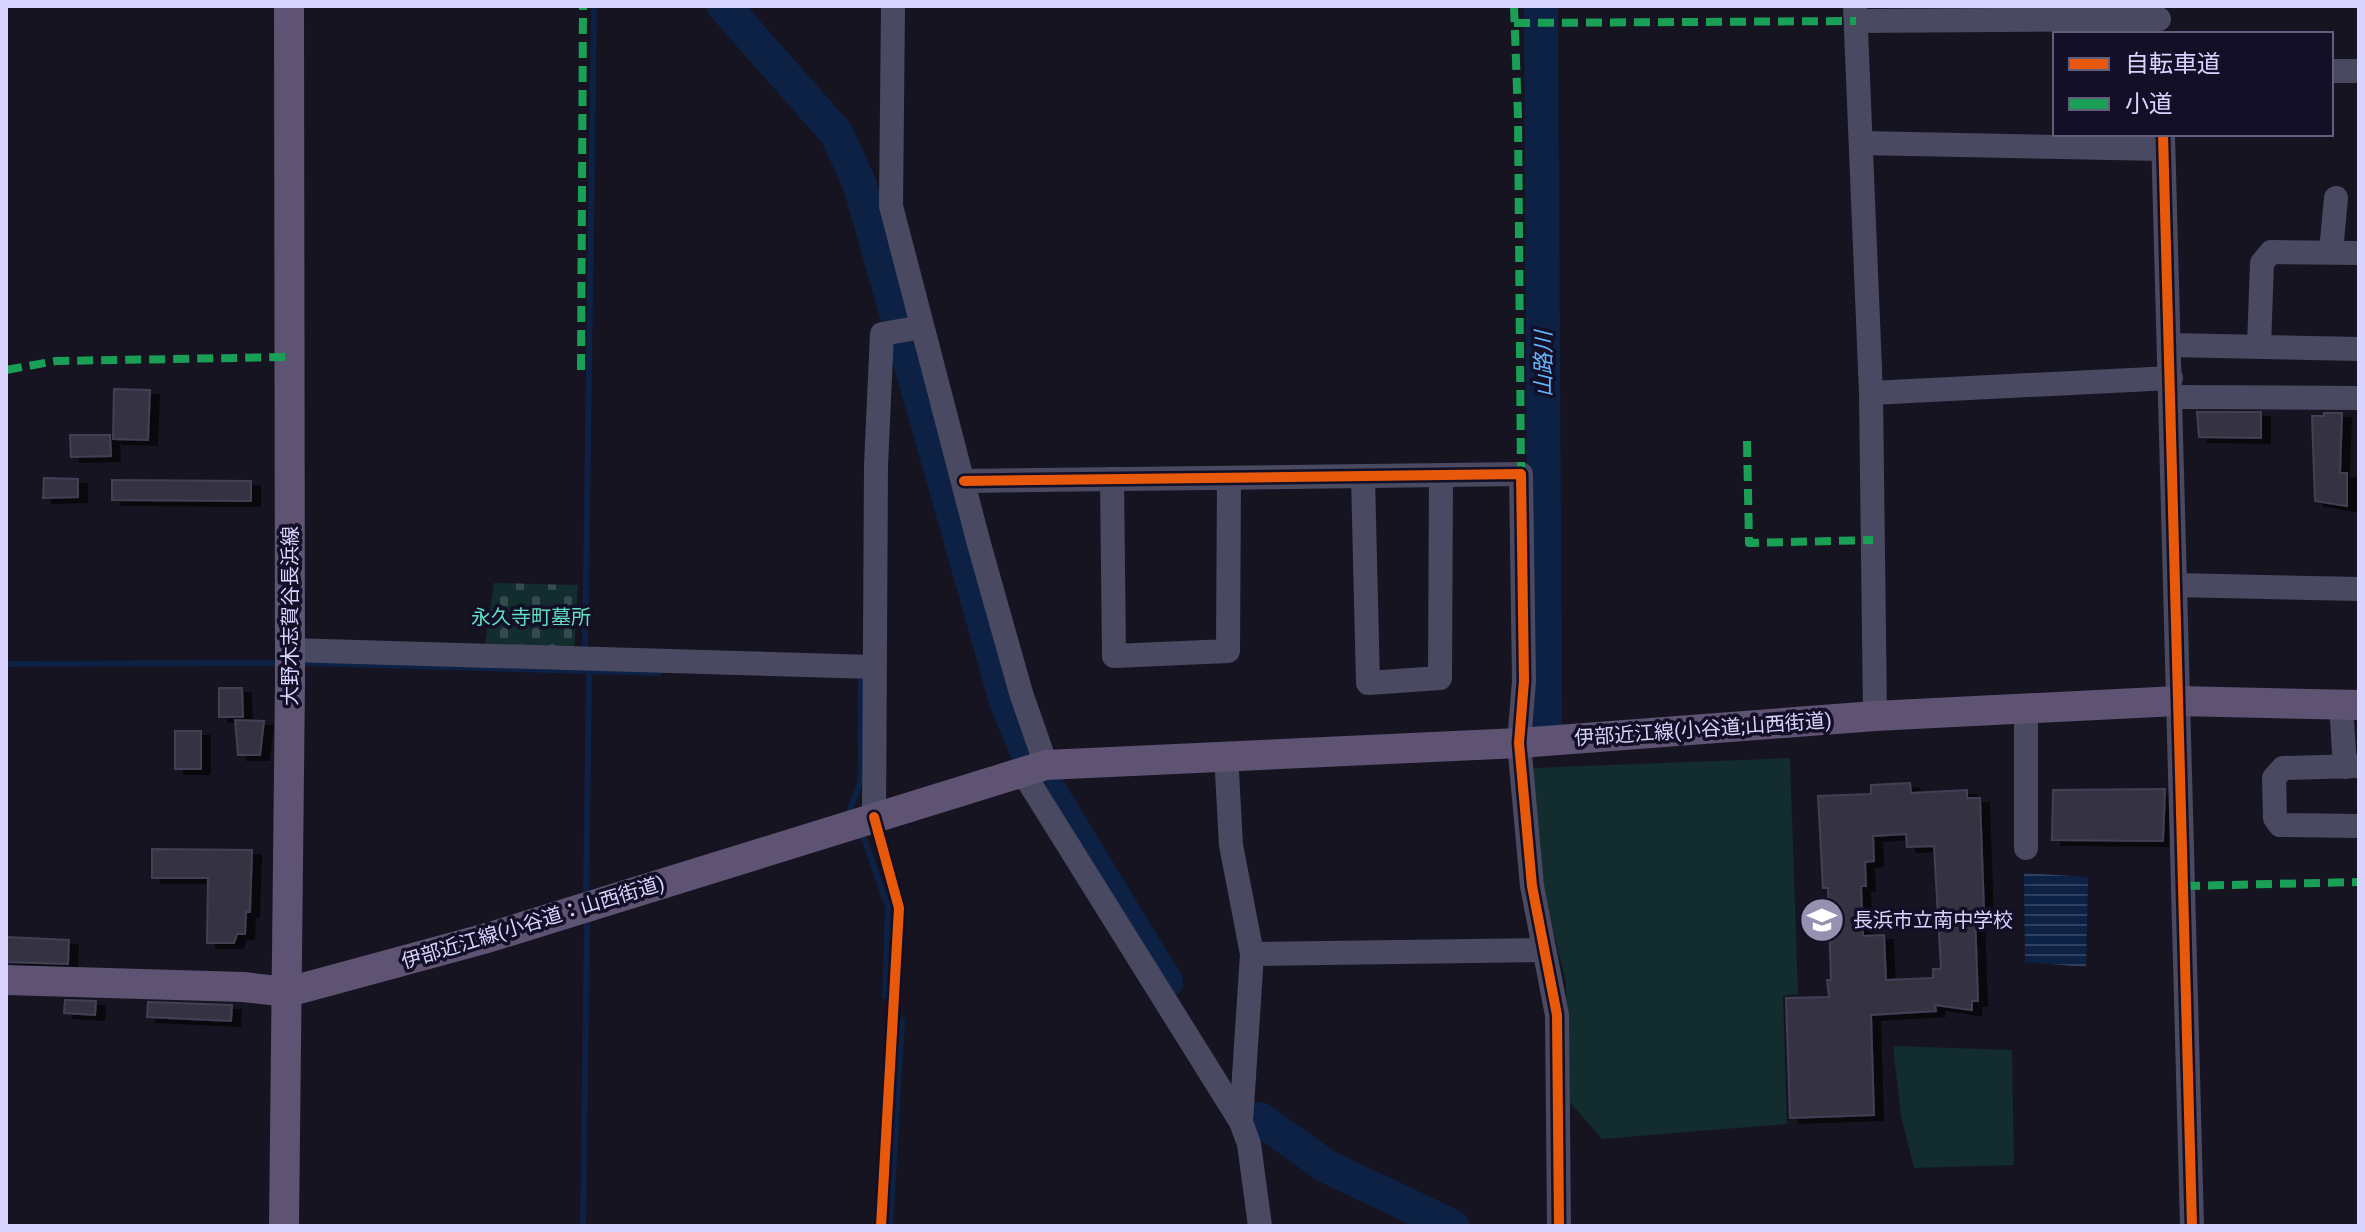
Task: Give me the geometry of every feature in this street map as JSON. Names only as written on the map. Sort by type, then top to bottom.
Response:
[{"type":"main road","name":"大野木志賀谷長浜線","points":[[284,1226],[290,650],[289,6]]},
{"type":"main road","name":"伊部近江線(小谷道;山西街道)","points":[[1032,769],[1226,754],[1519,743],[1875,716],[2026,711],[2177,701],[2350,704]]},
{"type":"main road","name":"伊部近江線(小谷道：山西街道)","points":[[6,980],[243,987],[288,992],[487,938],[1032,769]]},
{"type":"street","points":[[893,6],[891,206],[1021,693],[1032,769],[1241,1122],[1249,1144],[1260,1226]]},
{"type":"street","points":[[1875,716],[1871,393],[1855,14],[2159,20]]},
{"type":"street","points":[[2333,71],[2359,71]]},
{"type":"street","points":[[1861,143],[2163,142],[2192,1226]]},
{"type":"street","points":[[2331,251],[2336,198]]},
{"type":"street","points":[[2259,346],[2262,263],[2271,252],[2359,253]]},
{"type":"street","points":[[861,821],[873,667],[882,334],[922,327]]},
{"type":"street","points":[[2170,345],[2359,349]]},
{"type":"street","points":[[1871,393],[2171,387],[2359,398]]},
{"type":"street","points":[[964,481],[1521,474],[1524,681],[1519,743],[1532,886],[1557,1015],[1559,1226]]},
{"type":"street","points":[[1363,477],[1368,683],[1440,678],[1441,476]]},
{"type":"street","points":[[1112,479],[1114,656],[1228,651],[1229,478]]},
{"type":"street","points":[[2175,585],[2359,589]]},
{"type":"street","points":[[290,650],[873,667]]},
{"type":"street","points":[[2350,704],[2352,766],[2279,770],[2274,778],[2275,818],[2285,827],[2359,826]]},
{"type":"street","points":[[2026,711],[2026,848]]},
{"type":"street","points":[[1226,754],[1231,845],[1252,954],[1241,1122]]},
{"type":"street","points":[[1252,954],[1544,950]]},
{"type":"green space","name":"永久寺町墓所","points":[[494,583],[578,585],[574,652],[485,645]]},
{"type":"green space","points":[[1790,758],[1798,994],[1783,996],[1787,1124],[1602,1139],[1569,1101],[1566,984],[1539,870],[1533,768]]},
{"type":"green space","points":[[1893,1046],[2012,1050],[2014,1165],[1914,1168],[1901,1116]]},
{"type":"water","points":[[2024,873],[2088,877],[2086,967],[2025,962]]},
{"type":"building","points":[[114,389],[150,390],[148,440],[113,439]]},
{"type":"building","points":[[2197,412],[2261,412],[2261,438],[2199,437]]},
{"type":"building","points":[[2324,413],[2342,413],[2340,473],[2347,473],[2347,506],[2315,501],[2312,416],[2324,416]]},
{"type":"building","points":[[70,435],[110,435],[111,456],[71,457]]},
{"type":"building","points":[[44,478],[78,479],[78,497],[43,498]]},
{"type":"building","points":[[112,480],[251,481],[251,501],[112,500]]},
{"type":"building","points":[[219,688],[242,688],[243,717],[219,717]]},
{"type":"building","points":[[235,720],[264,721],[260,755],[238,755]]},
{"type":"building","points":[[175,731],[201,731],[201,769],[175,769]]},
{"type":"building","points":[[1910,783],[1911,793],[1967,790],[1967,798],[1980,798],[1984,912],[1975,914],[1978,1001],[1972,1001],[1972,1010],[1935,1005],[1936,1011],[1871,1015],[1874,1115],[1790,1118],[1786,998],[1829,997],[1827,980],[1831,980],[1828,888],[1823,888],[1818,796],[1871,794],[1871,785]],"holes":[[[1906,834],[1907,847],[1934,846],[1941,969],[1933,969],[1933,978],[1886,980],[1884,935],[1863,936],[1861,886],[1866,886],[1865,862],[1874,861],[1873,836]]]},
{"type":"building","points":[[2165,789],[2163,841],[2052,840],[2053,790]]},
{"type":"building","points":[[152,849],[252,850],[250,912],[246,912],[245,934],[237,934],[234,943],[207,943],[208,878],[152,878]]},
{"type":"building","points":[[6,937],[69,940],[68,964],[6,962]]},
{"type":"building","points":[[65,1000],[96,1001],[95,1015],[64,1013]]},
{"type":"building","points":[[148,1002],[232,1005],[231,1021],[147,1017]]},
{"type":"waterway","points":[[585,653],[594,6]]},
{"type":"waterway","points":[[724,6],[837,134],[860,185],[1007,704],[1029,757],[1166,982]]},
{"type":"waterway","name":"山路川","points":[[1541,6],[1545,723]]},
{"type":"waterway","points":[[6,664],[279,663]]},
{"type":"waterway","points":[[301,663],[659,673]]},
{"type":"waterway","points":[[586,895],[589,676]]},
{"type":"waterway","points":[[853,815],[850,810],[861,780],[861,676],[858,676]]},
{"type":"waterway","points":[[862,832],[888,907],[885,996]]},
{"type":"waterway","points":[[583,1226],[587,924]]},
{"type":"waterway","points":[[890,1226],[902,1020]]},
{"type":"waterway","points":[[1260,1119],[1326,1166],[1452,1226]]},
{"type":"marked path","points":[[581,370],[583,6]]},
{"type":"marked path","points":[[1514,6],[1521,474]]},
{"type":"marked path","points":[[1514,23],[1856,21]]},
{"type":"marked path","points":[[6,370],[56,361],[289,357]]},
{"type":"marked path","points":[[1747,441],[1749,543],[1873,540]]},
{"type":"marked path","points":[[2184,886],[2359,882]]},
{"type":"cycle path","points":[[2163,136],[2192,1226]]},
{"type":"cycle path","points":[[964,481],[1521,474],[1524,681],[1519,743],[1532,886],[1557,1015],[1559,1226]]},
{"type":"cycle path","points":[[874,817],[899,908],[881,1226]]},
{"type":"place","name":"長浜市立南中学校","points":[[1822,920]]}]
